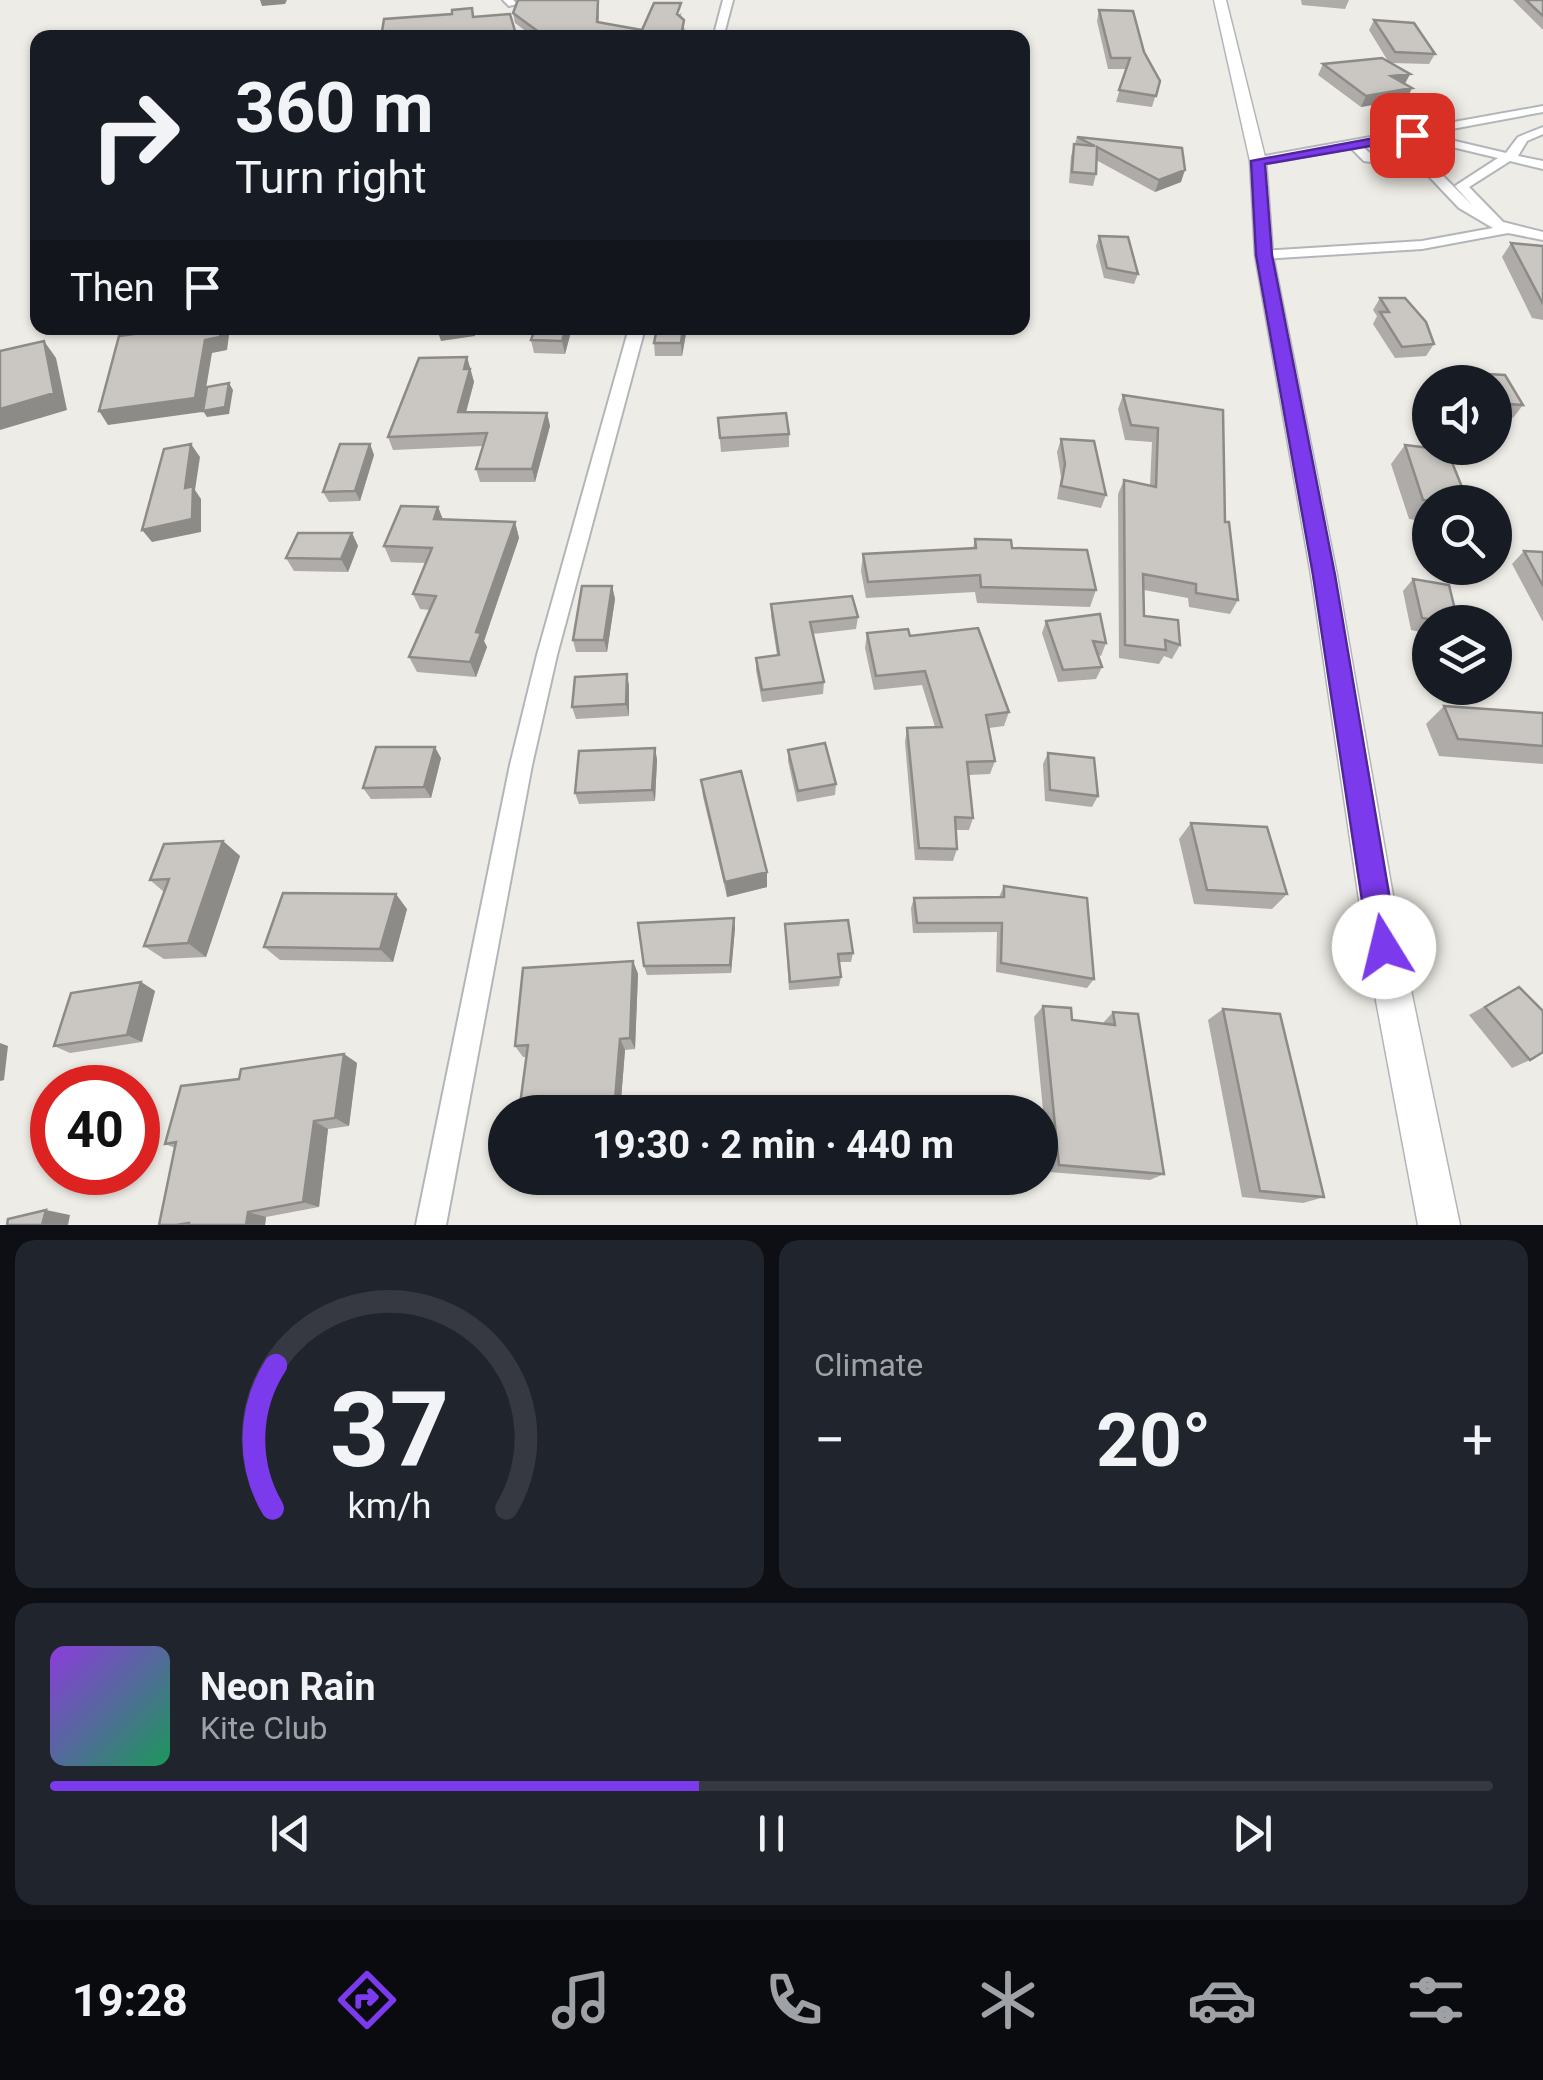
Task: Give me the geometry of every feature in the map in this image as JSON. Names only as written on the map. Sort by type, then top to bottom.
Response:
[{"type":"street","points":[[720,30],[728,0]]},
{"type":"street","points":[[1220,0],[1258,161],[1264,255],[1324,575],[1384,947],[1439,1225]]},
{"type":"street","points":[[1258,161],[1543,109]]},
{"type":"street","points":[[1503,230],[1462,186],[1512,155],[1522,139],[1543,130]]},
{"type":"street","points":[[1412,135],[1543,165]]},
{"type":"street","points":[[1356,146],[1368,158],[1426,166],[1446,193],[1503,230]]},
{"type":"street","points":[[1264,255],[1422,246],[1503,230],[1543,232]]},
{"type":"street","points":[[431,1225],[538,692],[635,335]]},
{"type":"building","points":[[518,0],[598,0],[597,22],[642,30],[536,30],[513,13]]},
{"type":"building","points":[[1526,0],[1543,0],[1543,16]]},
{"type":"building","points":[[654,3],[681,3],[677,14],[684,20],[682,30],[642,30]]},
{"type":"building","points":[[472,8],[473,17],[510,14],[515,30],[382,30],[384,19],[452,14],[452,10]]},
{"type":"building","points":[[1099,10],[1133,11],[1144,52],[1160,81],[1156,96],[1119,90],[1130,58],[1111,58]]},
{"type":"building","points":[[1374,20],[1414,23],[1435,54],[1395,52]]},
{"type":"building","points":[[1382,58],[1410,74],[1391,76],[1412,88],[1366,96],[1323,64]]},
{"type":"building","points":[[1077,137],[1182,148],[1185,170],[1159,180],[1097,147],[1096,174],[1072,172],[1074,144],[1095,146]]},
{"type":"building","points":[[1099,236],[1128,237],[1138,274],[1107,268]]},
{"type":"building","points":[[1511,243],[1543,246],[1543,304]]},
{"type":"building","points":[[1380,298],[1405,298],[1426,322],[1434,344],[1402,347],[1380,312],[1389,312]]},
{"type":"building","points":[[220,335],[205,340],[195,398],[99,411],[119,336]]},
{"type":"building","points":[[533,335],[564,335],[562,341],[531,340]]},
{"type":"building","points":[[656,335],[682,335],[681,343],[654,343]]},
{"type":"building","points":[[44,341],[54,393],[0,409],[0,351]]},
{"type":"building","points":[[467,357],[464,369],[470,369],[458,412],[547,413],[532,469],[476,469],[487,433],[388,437],[419,358]]},
{"type":"building","points":[[229,383],[225,407],[203,411],[207,387]]},
{"type":"building","points":[[1512,387],[1523,405],[1512,404]]},
{"type":"building","points":[[1123,395],[1223,410],[1225,522],[1229,522],[1238,600],[1196,593],[1196,584],[1143,574],[1144,616],[1178,620],[1180,645],[1165,640],[1166,650],[1125,645],[1124,480],[1156,487],[1158,428],[1131,425]]},
{"type":"building","points":[[786,413],[789,434],[720,438],[718,418]]},
{"type":"building","points":[[1061,439],[1094,441],[1106,495],[1061,486],[1065,464]]},
{"type":"building","points":[[191,444],[185,488],[193,486],[192,519],[142,530],[164,449]]},
{"type":"building","points":[[340,444],[370,444],[355,491],[323,492]]},
{"type":"building","points":[[1405,445],[1412,446],[1412,465],[1453,465],[1461,485],[1418,485]]},
{"type":"building","points":[[401,506],[438,507],[434,519],[515,522],[476,632],[481,633],[470,662],[409,657],[436,596],[413,594],[432,548],[384,546]]},
{"type":"building","points":[[298,533],[352,533],[341,559],[286,558]]},
{"type":"building","points":[[975,539],[1011,540],[1012,548],[1087,550],[1096,590],[981,587],[980,575],[868,582],[863,554],[976,548]]},
{"type":"building","points":[[1524,551],[1543,552],[1543,586]]},
{"type":"building","points":[[1414,585],[1449,585],[1454,605],[1419,605]]},
{"type":"building","points":[[582,586],[612,586],[604,640],[573,640]]},
{"type":"building","points":[[852,596],[858,617],[810,622],[824,682],[762,690],[756,658],[779,655],[771,604]]},
{"type":"building","points":[[1100,614],[1106,643],[1093,641],[1102,667],[1063,670],[1046,621]]},
{"type":"building","points":[[978,628],[1009,712],[986,715],[995,761],[967,762],[973,818],[955,817],[957,849],[919,848],[907,728],[942,727],[925,671],[876,676],[867,633],[908,629],[910,636]]},
{"type":"building","points":[[627,674],[626,704],[572,707],[575,677]]},
{"type":"building","points":[[1444,706],[1543,713],[1543,746],[1458,739]]},
{"type":"building","points":[[825,743],[836,784],[798,791],[788,750]]},
{"type":"building","points":[[376,747],[435,747],[424,787],[363,788]]},
{"type":"building","points":[[655,748],[652,790],[575,793],[579,751]]},
{"type":"building","points":[[1048,753],[1094,758],[1098,796],[1050,790]]},
{"type":"building","points":[[741,771],[767,872],[725,882],[701,780]]},
{"type":"building","points":[[1191,823],[1267,827],[1287,894],[1207,890]]},
{"type":"building","points":[[223,841],[188,943],[144,946],[169,879],[150,880],[164,844]]},
{"type":"building","points":[[1004,886],[1087,898],[1094,979],[1001,963],[1002,923],[917,923],[914,898],[1004,897]]},
{"type":"building","points":[[283,893],[396,894],[380,949],[264,947]]},
{"type":"building","points":[[734,918],[730,965],[644,966],[638,923]]},
{"type":"building","points":[[848,920],[853,953],[838,954],[841,977],[790,982],[785,924]]},
{"type":"building","points":[[633,961],[630,1038],[620,1039],[615,1095],[521,1095],[528,1045],[515,1046],[523,968]]},
{"type":"building","points":[[141,982],[127,1035],[54,1046],[71,993]]},
{"type":"building","points":[[1519,987],[1543,1011],[1543,1052],[1530,1060],[1485,1007]]},
{"type":"building","points":[[1043,1006],[1071,1008],[1072,1020],[1115,1025],[1113,1012],[1138,1014],[1164,1174],[1059,1165],[1058,1095],[1052,1095]]},
{"type":"building","points":[[1223,1009],[1280,1014],[1324,1197],[1260,1191]]},
{"type":"building","points":[[344,1054],[335,1118],[314,1121],[303,1202],[248,1212],[246,1225],[159,1225],[176,1142],[165,1144],[181,1086],[239,1079],[241,1069]]},
{"type":"building","points":[[46,1210],[42,1225],[7,1225],[8,1219]]},
{"type":"route","points":[[1384,947],[1324,575],[1264,255],[1258,161],[1412,135]]}]
